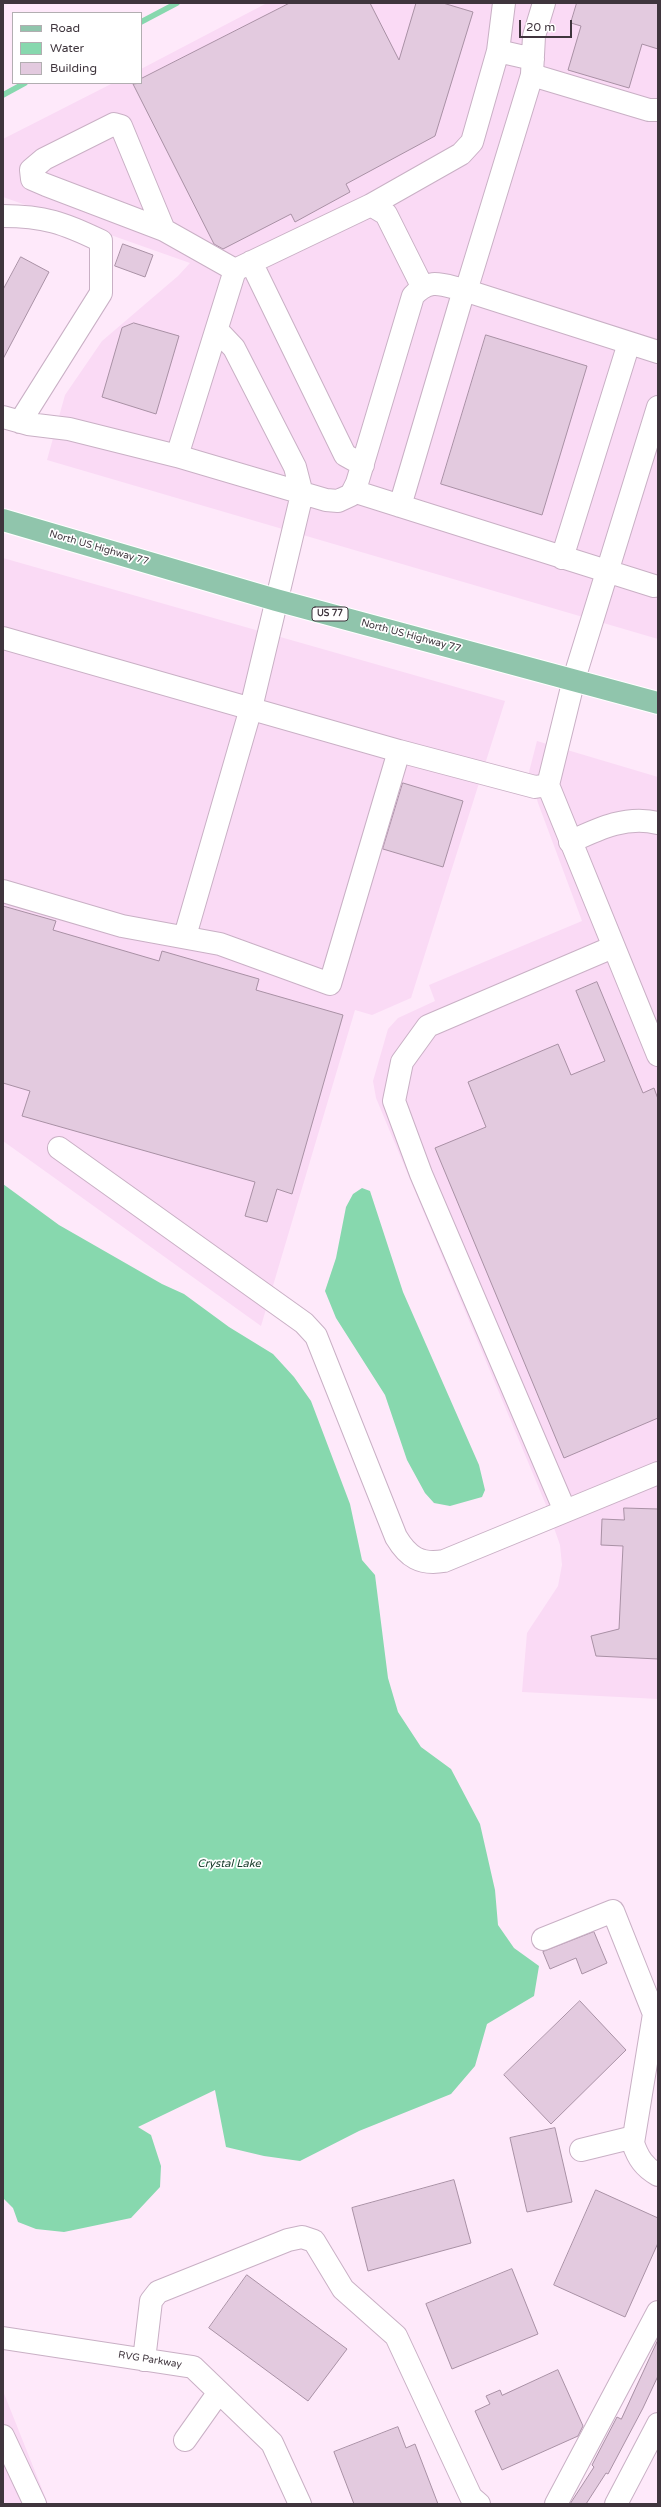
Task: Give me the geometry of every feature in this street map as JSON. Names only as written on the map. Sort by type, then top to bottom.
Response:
[{"type":"main road","name":"North US Highway 77","points":[[3,520],[276,600],[574,679],[658,703]]},
{"type":"street","points":[[177,456],[217,330],[243,266],[371,205],[461,154],[472,142],[498,51],[504,3]]},
{"type":"street","points":[[400,506],[532,67],[534,36],[544,3]]},
{"type":"street","points":[[498,51],[532,67],[649,110],[658,110]]},
{"type":"street","points":[[164,230],[121,126],[114,124],[44,159],[31,170],[32,178],[46,186],[164,230],[243,266],[345,455],[362,465]]},
{"type":"street","points":[[371,205],[386,214],[422,286]]},
{"type":"street","points":[[3,216],[33,216],[71,227],[101,241],[101,292],[12,420],[70,429],[177,456],[302,494],[338,502],[351,495],[353,491],[413,296],[422,286],[436,283],[465,291],[658,352]]},
{"type":"street","points":[[185,936],[251,708],[302,494],[295,467],[234,348],[217,330]]},
{"type":"street","points":[[562,558],[629,343]]},
{"type":"street","points":[[658,407],[574,679],[548,786],[658,1055]]},
{"type":"street","points":[[353,491],[607,572],[657,582]]},
{"type":"street","points":[[3,638],[399,751],[535,787],[548,786]]},
{"type":"street","points":[[3,891],[122,926],[185,936],[230,947],[330,984],[399,751]]},
{"type":"street","points":[[570,842],[598,830],[631,820],[644,819],[658,823]]},
{"type":"street","points":[[565,1511],[421,1174],[394,1101],[402,1062],[428,1026],[613,947]]},
{"type":"street","points":[[60,1148],[304,1323],[316,1336],[396,1537],[403,1549],[415,1560],[431,1563],[444,1561],[658,1473]]},
{"type":"street","points":[[543,1939],[613,1911],[654,2014],[633,2143],[638,2158],[649,2170],[658,2175]]},
{"type":"street","points":[[581,2150],[634,2137]]},
{"type":"street","points":[[144,2360],[151,2301],[158,2292],[288,2240],[302,2237],[314,2241],[343,2289],[396,2336],[472,2497],[478,2504]]},
{"type":"street","points":[[556,2504],[658,2312]]},
{"type":"street","name":"RVG Parkway","points":[[3,2338],[193,2367],[272,2443],[300,2504]]},
{"type":"street","points":[[185,2440],[218,2392]]},
{"type":"street","points":[[616,2504],[658,2424]]},
{"type":"street","points":[[3,2436],[35,2504]]},
{"type":"shaded area","points":[[267,3],[658,3],[658,639],[47,460],[65,395],[102,341],[178,276],[190,263],[3,197],[3,139],[111,84],[142,84],[142,68]]},
{"type":"shaded area","points":[[3,558],[505,701],[411,998],[372,1015],[355,1010],[261,1326],[3,1141]]},
{"type":"shaded area","points":[[537,741],[658,777],[658,1699],[522,1692],[527,1633],[558,1586],[562,1565],[560,1545],[546,1505],[376,1098],[373,1081],[388,1029],[398,1018],[435,1001],[429,985],[582,921],[538,803],[529,772]]},
{"type":"shaded area","points":[[3,2391],[48,2504],[3,2504]]},
{"type":"water","name":"Crystal Lake","points":[[3,1184],[59,1225],[162,1284],[184,1294],[229,1327],[273,1354],[294,1377],[311,1401],[350,1504],[362,1560],[375,1575],[388,1678],[398,1712],[421,1747],[451,1769],[480,1824],[495,1890],[498,1925],[514,1948],[539,1966],[534,1996],[487,2024],[475,2066],[451,2094],[359,2131],[300,2161],[264,2156],[226,2147],[215,2090],[138,2127],[151,2135],[161,2166],[160,2187],[131,2218],[64,2232],[36,2229],[18,2222],[13,2208],[3,2198]]},
{"type":"water","points":[[362,1188],[370,1191],[403,1292],[479,1465],[485,1490],[482,1497],[450,1506],[434,1503],[425,1493],[407,1460],[385,1395],[336,1318],[325,1291],[336,1258],[346,1207],[353,1194]]},
{"type":"building","points":[[290,3],[370,3],[399,60],[416,3],[443,3],[473,12],[435,136],[346,184],[350,192],[295,222],[291,214],[223,249],[214,244],[133,84],[142,84],[142,78]]},
{"type":"building","points":[[577,3],[658,3],[658,49],[642,44],[629,88],[568,70],[581,26],[571,23]]},
{"type":"building","points":[[123,244],[153,255],[145,277],[115,266]]},
{"type":"building","points":[[21,257],[49,272],[3,359],[3,290]]},
{"type":"building","points":[[134,323],[179,336],[156,414],[102,397],[122,328]]},
{"type":"building","points":[[486,335],[587,366],[542,515],[441,484]]},
{"type":"building","points":[[403,783],[463,801],[443,867],[383,849]]},
{"type":"building","points":[[3,906],[56,921],[53,930],[159,961],[162,951],[259,979],[256,990],[343,1015],[292,1194],[277,1189],[267,1222],[245,1216],[255,1182],[22,1116],[30,1091],[3,1083]]},
{"type":"building","points":[[597,982],[643,1093],[654,1088],[658,1099],[658,1418],[564,1458],[435,1148],[486,1127],[468,1082],[558,1044],[571,1075],[605,1061],[576,991]]},
{"type":"building","points":[[624,1508],[658,1509],[658,1659],[596,1656],[591,1636],[619,1629],[623,1546],[601,1545],[602,1519],[624,1520]]},
{"type":"building","points":[[594,1932],[607,1963],[582,1974],[576,1958],[550,1969],[543,1952]]},
{"type":"building","points":[[580,2001],[626,2050],[551,2124],[504,2075]]},
{"type":"building","points":[[555,2128],[572,2202],[527,2212],[510,2138]]},
{"type":"building","points":[[454,2180],[471,2243],[368,2271],[352,2208]]},
{"type":"building","points":[[596,2190],[658,2218],[658,2243],[625,2317],[554,2285]]},
{"type":"building","points":[[512,2269],[538,2334],[452,2369],[426,2304]]},
{"type":"building","points":[[247,2275],[347,2349],[308,2401],[209,2328]]},
{"type":"building","points":[[658,2340],[658,2376],[608,2474],[606,2473],[586,2504],[570,2504],[594,2467],[592,2465],[617,2417],[621,2419]]},
{"type":"building","points":[[558,2370],[583,2426],[578,2436],[502,2470],[475,2411],[490,2404],[486,2396],[500,2390],[502,2395]]},
{"type":"building","points":[[398,2427],[406,2448],[415,2444],[438,2504],[354,2504],[334,2452]]},
{"type":"waterway","points":[[142,21],[177,3]]},
{"type":"waterway","points":[[3,95],[23,84]]}]
